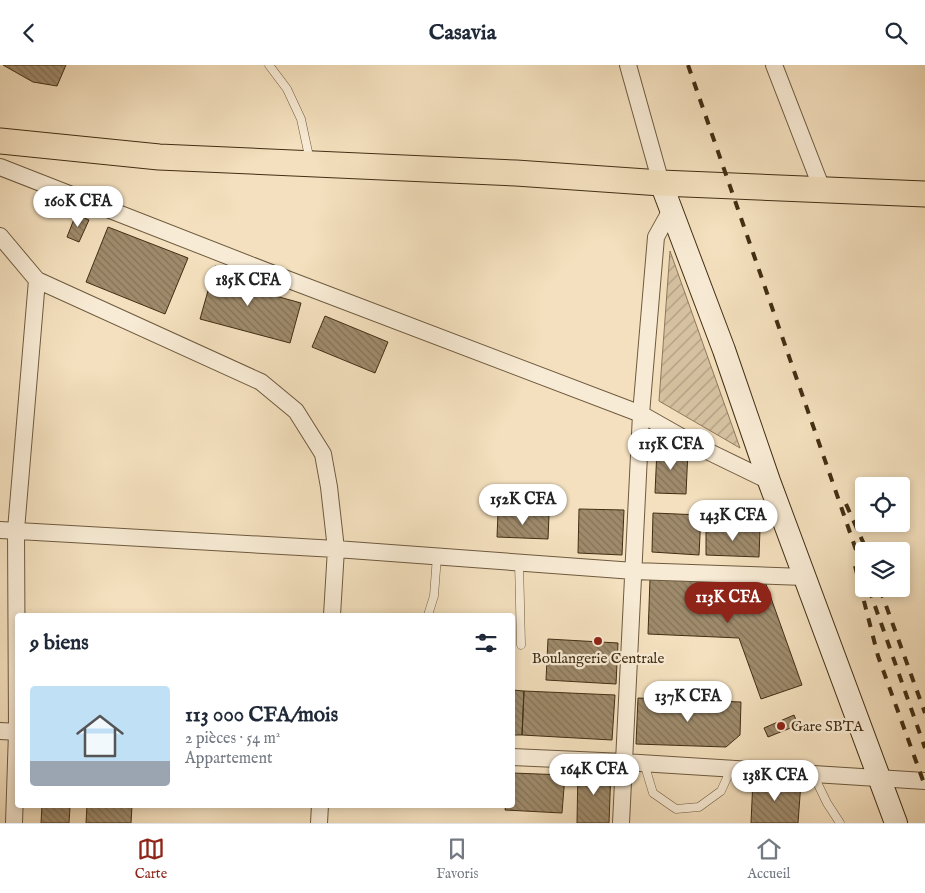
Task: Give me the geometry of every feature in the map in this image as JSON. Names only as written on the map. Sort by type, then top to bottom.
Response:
[{"type":"main road","points":[[0,141],[159,157],[516,173],[661,183],[925,194]]},
{"type":"main road","points":[[661,183],[724,350],[769,481],[896,823]]},
{"type":"street","points":[[628,65],[661,183]]},
{"type":"street","points":[[774,65],[822,189]]},
{"type":"street","points":[[0,167],[641,414],[701,448],[769,481]]},
{"type":"street","points":[[621,823],[641,414],[656,237],[670,210]]},
{"type":"street","points":[[0,236],[37,280],[261,382],[296,411],[323,454],[329,487],[336,549],[332,613]]},
{"type":"street","points":[[15,687],[8,530],[37,280]]},
{"type":"street","points":[[8,530],[336,549],[634,571],[806,577]]},
{"type":"street","points":[[0,731],[15,732]]},
{"type":"street","points":[[515,757],[644,763],[925,781]]},
{"type":"street","points":[[14,823],[15,793]]},
{"type":"street","points":[[320,808],[320,823]]},
{"type":"lane","points":[[269,65],[287,89],[301,119],[310,163]]},
{"type":"lane","points":[[429,613],[434,597],[436,556]]},
{"type":"lane","points":[[519,562],[521,645]]},
{"type":"lane","points":[[644,763],[653,793],[676,809],[699,807],[721,791],[730,769]]},
{"type":"lane","points":[[813,775],[827,803],[840,823]]},
{"type":"shaded area","points":[[670,251],[740,448],[659,401]]},
{"type":"building","points":[[3,65],[66,65],[57,86],[33,82]]},
{"type":"building","points":[[76,214],[89,220],[79,242],[67,237]]},
{"type":"building","points":[[108,227],[188,258],[165,314],[86,282]]},
{"type":"building","points":[[215,266],[253,276],[250,289],[301,303],[290,343],[200,319]]},
{"type":"building","points":[[325,316],[388,342],[375,373],[312,347]]},
{"type":"building","points":[[657,449],[688,450],[686,494],[655,493]]},
{"type":"building","points":[[579,509],[624,510],[622,555],[578,553]]},
{"type":"building","points":[[498,513],[549,515],[548,539],[497,537]]},
{"type":"building","points":[[653,513],[701,515],[699,555],[652,552]]},
{"type":"building","points":[[706,527],[760,529],[759,557],[706,555]]},
{"type":"building","points":[[650,579],[766,584],[802,685],[761,699],[739,638],[648,634]]},
{"type":"building","points":[[548,639],[618,643],[616,684],[546,680]]},
{"type":"building","points":[[515,690],[524,691],[522,735],[515,735]]},
{"type":"building","points":[[524,691],[615,695],[612,740],[522,735]]},
{"type":"building","points":[[638,698],[741,702],[740,735],[726,747],[636,744]]},
{"type":"building","name":"Gare SBTA","points":[[794,715],[798,725],[768,737],[764,728]]},
{"type":"building","points":[[578,768],[611,769],[609,823],[577,823]]},
{"type":"building","points":[[515,773],[565,775],[562,813],[505,810],[505,808],[515,808]]},
{"type":"building","points":[[753,779],[801,782],[798,823],[751,823]]},
{"type":"building","points":[[42,808],[70,808],[69,823],[41,823]]},
{"type":"building","points":[[87,808],[132,808],[131,823],[86,823]]},
{"type":"railway","points":[[688,65],[855,547]]},
{"type":"railway","points":[[846,504],[863,542]]},
{"type":"railway","points":[[863,597],[878,656],[925,786]]},
{"type":"railway","points":[[872,597],[925,748]]},
{"type":"railway","points":[[883,597],[925,713]]},
{"type":"place","name":"Boulangerie Centrale","points":[[598,641]]},
{"type":"place","name":"Gare SBTA","points":[[781,726]]}]
